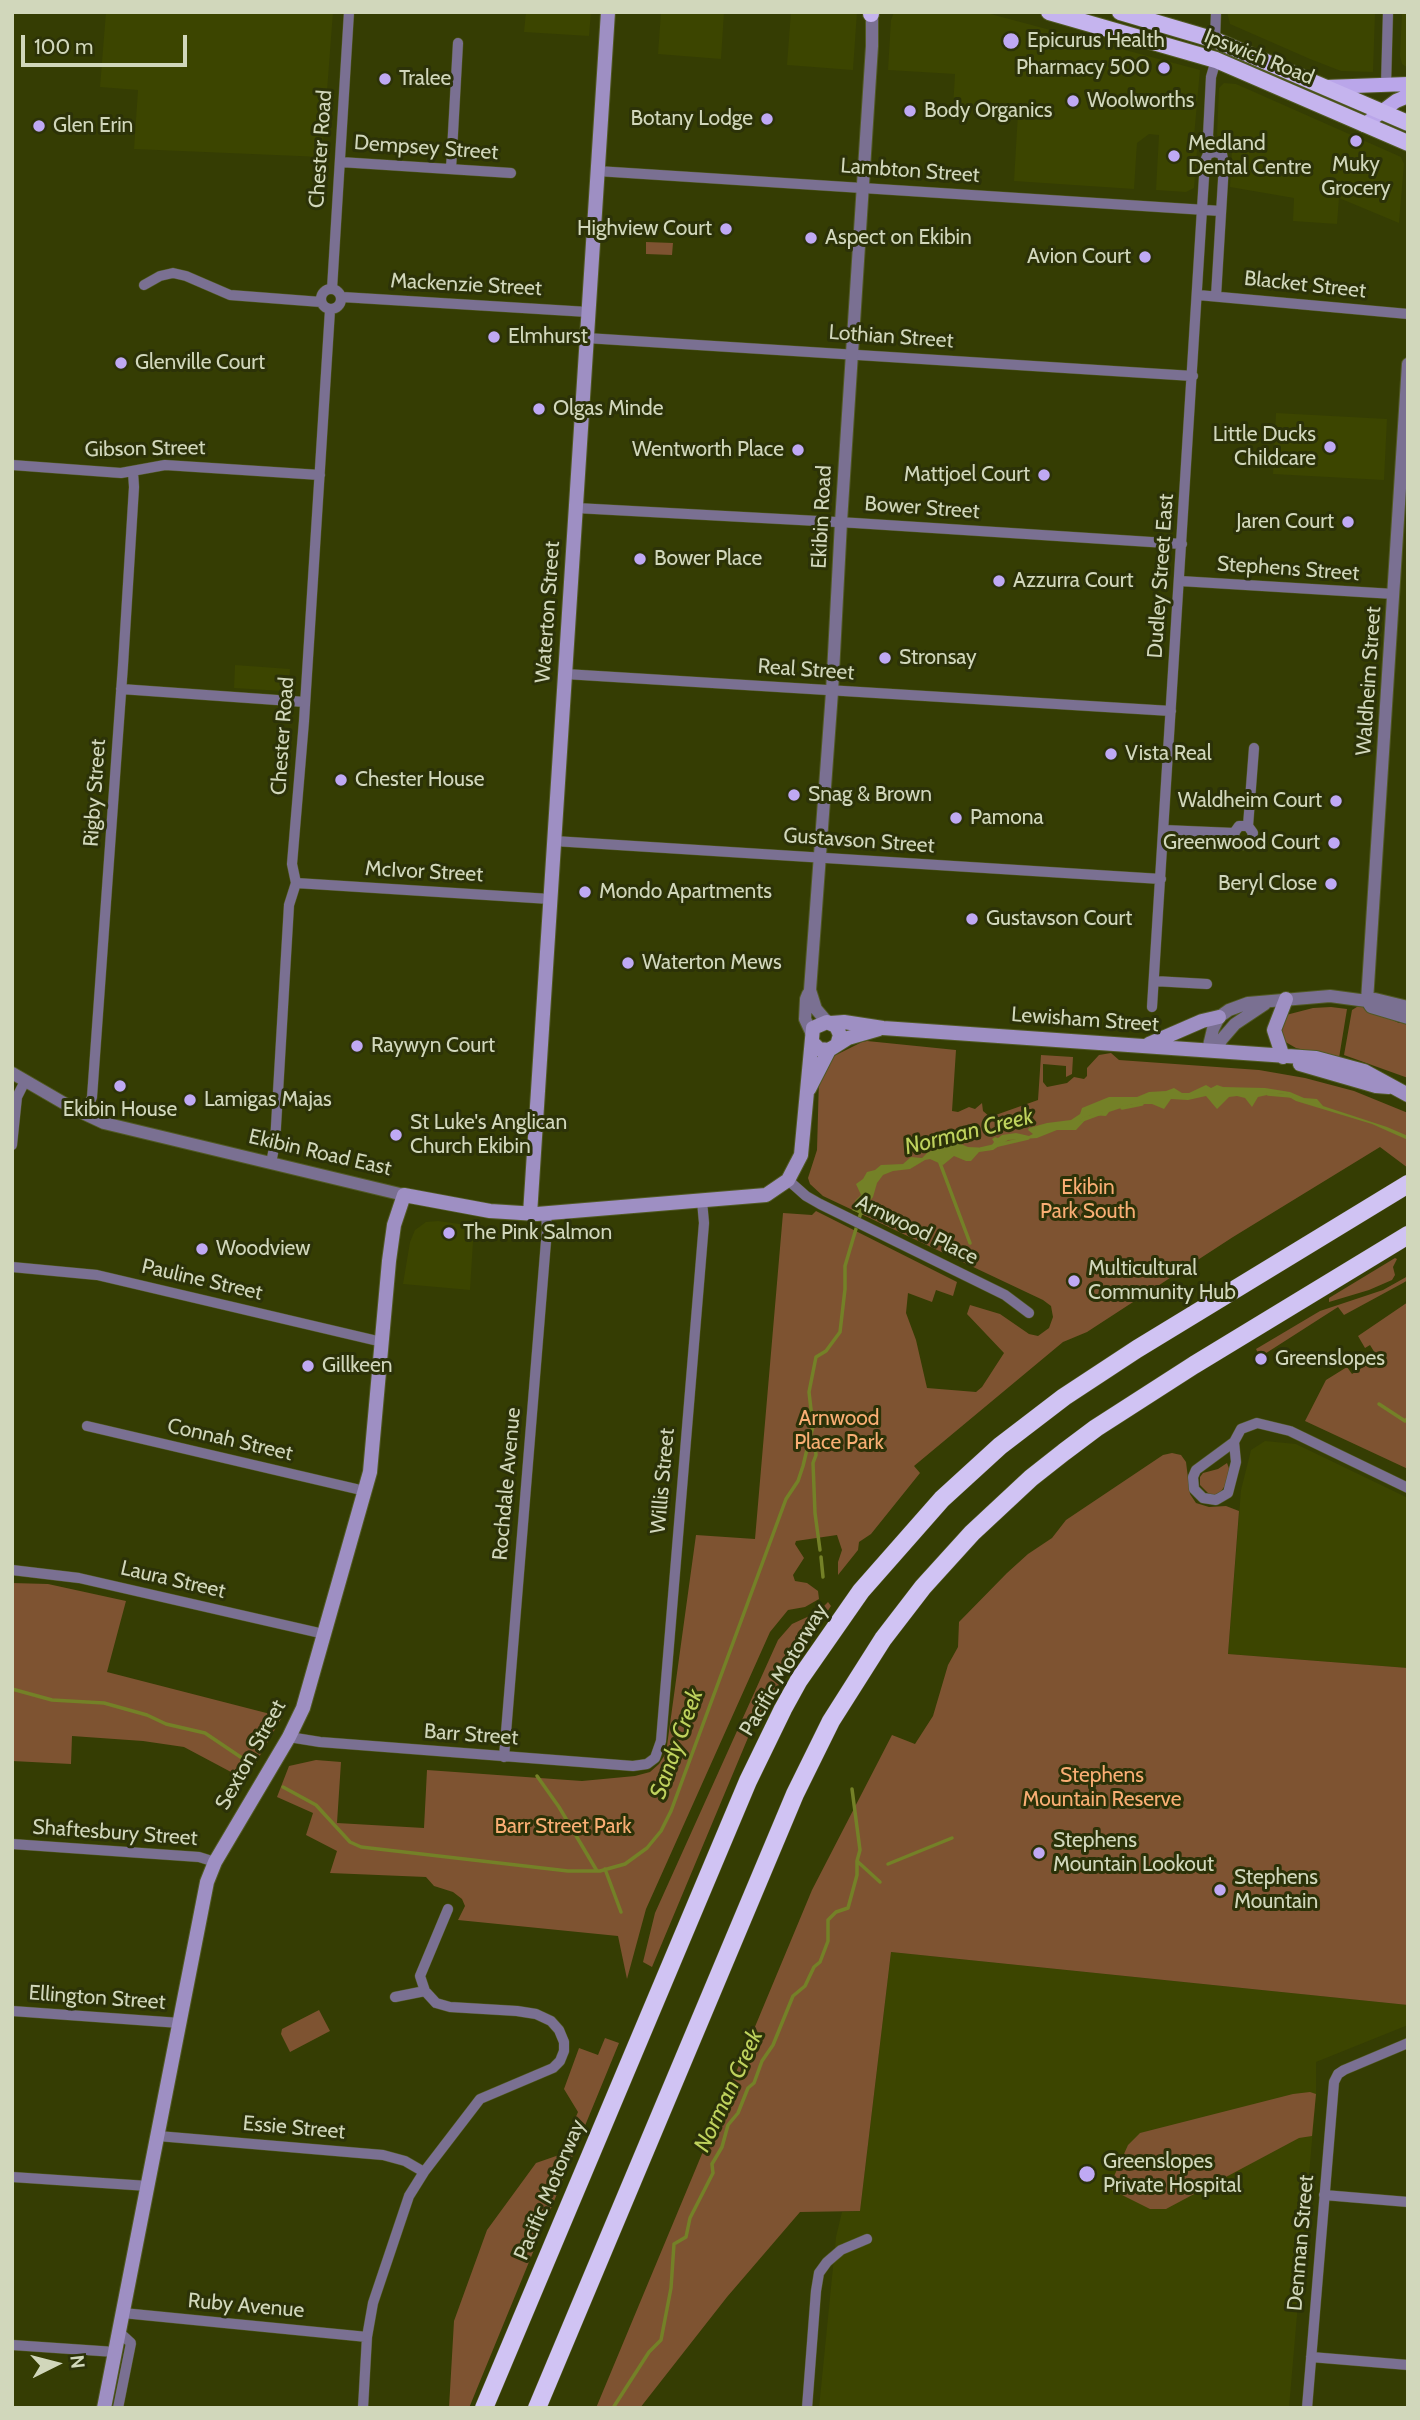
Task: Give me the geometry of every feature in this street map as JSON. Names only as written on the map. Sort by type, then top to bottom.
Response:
[{"type":"highway","name":"Ipswich Road","points":[[1049,12],[1216,60],[1408,143]]},
{"type":"highway","name":"Ipswich Road","points":[[1120,12],[1215,40],[1408,123]]},
{"type":"highway","name":"Pacific Motorway","points":[[484,2408],[748,1781],[799,1680],[861,1591],[942,1499],[1000,1446],[1064,1398],[1138,1349],[1408,1184]]},
{"type":"highway","points":[[537,2408],[795,1794],[831,1721],[883,1639],[923,1587],[972,1533],[1064,1451],[1194,1365],[1408,1235]]},
{"type":"main road","name":"Waterton Street","points":[[530,1214],[608,12]]},
{"type":"main road","points":[[1325,87],[1408,84]]},
{"type":"main road","points":[[1364,125],[1396,101],[1408,96]]},
{"type":"main road","points":[[1283,1057],[1274,1030],[1286,999]]},
{"type":"main road","points":[[1148,1045],[1202,1021],[1219,1017]]},
{"type":"main road","points":[[788,1180],[800,1155],[812,1037],[817,1024],[829,1022],[838,1030],[839,1040],[807,1093]]},
{"type":"main road","name":"Lewisham Street","points":[[829,1022],[1316,1058],[1349,1065],[1408,1095]]},
{"type":"main road","name":"Lewisham Street","points":[[833,1047],[848,1038],[884,1028]]},
{"type":"main road","points":[[812,1037],[819,1049],[833,1047]]},
{"type":"main road","name":"Ekibin Road East","points":[[404,1195],[490,1211],[545,1214],[761,1196],[777,1189],[788,1180]]},
{"type":"main road","name":"Sexton Street","points":[[104,2408],[207,1882],[215,1862],[289,1737],[303,1708],[372,1465],[392,1237],[404,1195]]},
{"type":"street","name":"Chester Road","points":[[332,289],[349,12]]},
{"type":"street","points":[[1215,40],[1216,12]]},
{"type":"street","points":[[1386,85],[1388,12]]},
{"type":"street","name":"Ekibin Road","points":[[812,1037],[805,1014],[810,990],[832,692],[873,13]]},
{"type":"street","points":[[451,169],[458,43]]},
{"type":"street","name":"Dudley Street East","points":[[1214,152],[1208,136],[1211,77],[1216,60]]},
{"type":"street","name":"Dudley Street East","points":[[1152,1007],[1205,162],[1209,154],[1214,152],[1220,153],[1224,159],[1216,296]]},
{"type":"street","name":"Dempsey Street","points":[[340,162],[511,173]]},
{"type":"street","name":"Lambton Street","points":[[597,171],[1221,211]]},
{"type":"street","points":[[144,285],[160,276],[179,274],[230,295],[321,302],[330,310],[339,306],[342,297],[332,289],[324,293],[321,302]]},
{"type":"street","name":"Blacket Street","points":[[1198,295],[1408,314]]},
{"type":"street","name":"Mackenzie Street","points":[[342,297],[588,312]]},
{"type":"street","name":"Chester Road","points":[[271,1163],[275,1143],[289,905],[296,883],[292,864],[330,310]]},
{"type":"street","name":"Lothian Street","points":[[586,338],[1193,376]]},
{"type":"street","name":"Waldheim Street","points":[[1367,1001],[1408,364]]},
{"type":"street","name":"Gibson Street","points":[[12,465],[133,472],[165,464],[320,475]]},
{"type":"street","name":"Rigby Street","points":[[85,1115],[92,1097],[121,689],[133,472]]},
{"type":"street","name":"Bower Street","points":[[576,508],[1182,544]]},
{"type":"street","name":"Stephens Street","points":[[1180,581],[1394,594]]},
{"type":"street","name":"Real Street","points":[[565,674],[1171,711]]},
{"type":"street","points":[[121,689],[305,702]]},
{"type":"street","points":[[1248,826],[1239,826],[1234,833],[1236,842],[1244,845],[1251,842],[1253,833],[1248,826],[1254,748]]},
{"type":"street","points":[[1164,830],[1234,833]]},
{"type":"street","name":"Gustavson Street","points":[[554,841],[1161,878]]},
{"type":"street","name":"McIvor Street","points":[[296,883],[550,900]]},
{"type":"street","points":[[1154,981],[1207,984]]},
{"type":"street","points":[[810,990],[816,1009],[829,1022]]},
{"type":"street","points":[[1212,1050],[1213,1029],[1219,1017],[1248,1003],[1330,996],[1367,1001],[1375,999],[1408,1007]]},
{"type":"street","points":[[1367,1001],[1371,1007],[1408,1018]]},
{"type":"street","points":[[1212,1050],[1235,1024],[1265,1003]]},
{"type":"street","name":"Ekibin Road East","points":[[12,1073],[85,1115],[119,1127],[404,1195]]},
{"type":"street","points":[[12,1145],[17,1097],[25,1081]]},
{"type":"street","name":"Arnwood Place","points":[[788,1180],[820,1204],[1005,1295],[1029,1313]]},
{"type":"street","name":"Willis Street","points":[[651,1762],[658,1754],[661,1741],[704,1223],[702,1201]]},
{"type":"street","name":"Rochdale Avenue","points":[[504,1757],[547,1229],[545,1214]]},
{"type":"street","name":"Pauline Street","points":[[12,1267],[97,1275],[382,1342]]},
{"type":"street","points":[[1234,1442],[1196,1470],[1193,1477],[1194,1489],[1203,1498],[1216,1500],[1228,1493],[1236,1462],[1234,1442],[1238,1432],[1257,1423],[1290,1431],[1408,1488]]},
{"type":"street","name":"Connah Street","points":[[87,1426],[365,1491]]},
{"type":"street","name":"Laura Street","points":[[12,1570],[79,1578],[324,1634]]},
{"type":"street","name":"Barr Street","points":[[289,1737],[320,1742],[504,1757],[637,1766],[651,1762]]},
{"type":"street","name":"Shaftesbury Street","points":[[12,1844],[199,1857],[215,1862]]},
{"type":"street","points":[[363,2408],[366,2337],[373,2303],[405,2208],[424,2172],[480,2099],[553,2068],[564,2051],[559,2030],[551,2021],[537,2014],[450,2007],[436,2003],[425,1991],[420,1976],[448,1909]]},
{"type":"street","points":[[395,1997],[425,1991]]},
{"type":"street","name":"Ellington Street","points":[[12,2011],[180,2023]]},
{"type":"street","name":"Denman Street","points":[[1307,2408],[1334,2082],[1344,2070],[1408,2043]]},
{"type":"street","name":"Essie Street","points":[[158,2136],[383,2155],[405,2161],[424,2172]]},
{"type":"street","points":[[12,2177],[148,2186]]},
{"type":"street","points":[[1324,2195],[1408,2202]]},
{"type":"street","points":[[807,2408],[819,2273],[841,2250],[867,2239]]},
{"type":"street","name":"Ruby Avenue","points":[[123,2314],[366,2337]]},
{"type":"street","name":"Sexton Street","points":[[118,2408],[131,2343],[119,2332]]},
{"type":"street","points":[[12,2345],[115,2352]]},
{"type":"street","points":[[1311,2357],[1408,2365]]},
{"type":"shaded area","points":[[106,12],[333,12],[322,157],[134,149],[138,90],[100,87]]},
{"type":"shaded area","points":[[526,12],[591,12],[589,36],[524,32]]},
{"type":"shaded area","points":[[661,12],[724,12],[721,59],[658,54]]},
{"type":"shaded area","points":[[791,12],[857,12],[853,70],[787,65]]},
{"type":"shaded area","points":[[894,12],[983,12],[1200,70],[1194,137],[1198,138],[1194,188],[1186,192],[1156,190],[1159,135],[1149,134],[1137,143],[1134,189],[1014,181],[1018,113],[953,108],[955,74],[888,70],[891,20]]},
{"type":"shaded area","points":[[1227,12],[1375,12],[1373,72],[1341,71],[1310,59],[1230,24]]},
{"type":"shaded area","points":[[1402,12],[1408,12],[1408,68],[1402,64],[1400,56]]},
{"type":"shaded area","points":[[1224,83],[1236,84],[1401,157],[1404,164],[1399,223],[1339,198],[1337,224],[1293,221],[1294,198],[1230,187],[1232,149],[1218,139],[1217,134],[1219,88]]},
{"type":"shaded area","name":"Little Ducks Childcare","points":[[1276,413],[1387,419],[1384,480],[1273,474]]},
{"type":"shaded area","points":[[235,665],[290,669],[289,685],[282,691],[234,688]]},
{"type":"shaded area","points":[[1206,1085],[1211,1088],[1217,1085],[1265,1088],[1317,1099],[1323,1106],[1387,1127],[1408,1136],[1408,1140],[1372,1124],[1296,1101],[1284,1094],[1258,1097],[1252,1107],[1245,1098],[1229,1097],[1217,1109],[1206,1096],[1188,1100],[1171,1099],[1164,1109],[1152,1104],[1133,1104],[1109,1112],[1106,1116],[1090,1115],[1076,1130],[1057,1130],[1037,1138],[1008,1140],[993,1150],[979,1152],[971,1161],[954,1156],[943,1165],[930,1159],[910,1169],[893,1171],[883,1175],[877,1183],[863,1215],[852,1210],[861,1195],[856,1184],[867,1172],[881,1165],[903,1164],[911,1157],[922,1158],[928,1152],[945,1146],[949,1139],[968,1147],[990,1148],[995,1137],[1016,1133],[1029,1136],[1033,1134],[1029,1128],[1071,1120],[1080,1114],[1082,1108],[1109,1097],[1137,1097],[1174,1088],[1182,1093],[1189,1093]]},
{"type":"shaded area","points":[[426,1222],[474,1226],[470,1290],[403,1284],[410,1242],[415,1230]]},
{"type":"shaded area","points":[[1265,1441],[1296,1444],[1408,1498],[1408,1668],[1228,1654],[1241,1490],[1251,1450]]},
{"type":"shaded area","name":"Greenslopes Private Hospital","points":[[891,1952],[1408,2005],[1408,2025],[1316,2062],[1316,2094],[1289,2408],[819,2408],[836,2237],[842,2212],[860,2211]]},
{"type":"green space","points":[[646,242],[673,243],[672,255],[646,254]]},
{"type":"green space","points":[[1360,1005],[1399,1023],[1408,1021],[1408,1078],[1344,1055],[1352,1010]]},
{"type":"green space","points":[[1313,1008],[1347,1009],[1339,1058],[1296,1048],[1282,1040],[1280,1033],[1286,1015]]},
{"type":"green space","points":[[867,1041],[956,1050],[952,1111],[958,1112],[969,1107],[975,1109],[982,1103],[983,1111],[990,1117],[1038,1100],[1041,1055],[1073,1057],[1072,1074],[1066,1077],[1066,1066],[1043,1064],[1043,1082],[1047,1087],[1067,1083],[1074,1077],[1084,1079],[1087,1076],[1087,1068],[1099,1055],[1111,1053],[1119,1060],[1259,1070],[1305,1078],[1354,1091],[1408,1113],[1408,1168],[1380,1147],[1233,1237],[1087,1332],[1063,1342],[914,1466],[920,1473],[871,1534],[859,1542],[858,1550],[838,1575],[842,1550],[837,1535],[796,1541],[795,1544],[804,1558],[793,1575],[795,1581],[807,1583],[818,1591],[819,1599],[805,1607],[788,1610],[770,1632],[646,1909],[627,1979],[618,1936],[458,1920],[465,1906],[462,1899],[453,1892],[434,1886],[426,1877],[330,1873],[337,1851],[306,1835],[313,1813],[277,1797],[289,1766],[316,1760],[341,1762],[337,1823],[424,1828],[427,1770],[582,1781],[635,1776],[650,1772],[659,1764],[666,1753],[696,1535],[755,1539],[783,1213],[812,1215],[816,1211],[957,1282],[953,1296],[936,1290],[932,1302],[908,1293],[906,1313],[916,1340],[927,1388],[976,1392],[1004,1353],[967,1314],[970,1305],[1000,1314],[1029,1334],[1038,1336],[1049,1328],[1053,1317],[1051,1306],[1043,1300],[823,1196],[810,1184],[808,1178],[817,1150],[819,1079],[825,1074],[834,1056]]},
{"type":"green space","points":[[1395,1258],[1395,1275],[1392,1280],[1329,1302],[1329,1298]]},
{"type":"green space","points":[[1408,1276],[1408,1280],[1344,1315],[1338,1307],[1260,1357],[1256,1349],[1320,1311],[1383,1290]]},
{"type":"green space","points":[[1408,1302],[1408,1469],[1305,1421],[1326,1380],[1347,1367],[1352,1374],[1378,1358],[1370,1345],[1365,1348],[1358,1336]]},
{"type":"green space","name":"Stephens Mountain Reserve","points":[[1163,1455],[1181,1455],[1186,1462],[1190,1494],[1196,1503],[1209,1507],[1226,1506],[1239,1511],[1228,1654],[1408,1668],[1408,2005],[891,1952],[860,2211],[800,2212],[727,2297],[640,2408],[596,2408],[812,1890],[892,1735],[915,1744],[933,1716],[948,1665],[958,1647],[959,1622],[1028,1554],[1052,1538],[1066,1520]]},
{"type":"green space","points":[[1227,1463],[1230,1471],[1226,1484],[1220,1493],[1211,1496],[1200,1485],[1200,1477],[1203,1473]]},
{"type":"green space","points":[[12,1583],[48,1584],[126,1601],[107,1672],[282,1717],[246,1780],[184,1747],[143,1741],[72,1736],[71,1764],[12,1761]]},
{"type":"green space","points":[[828,1602],[831,1606],[755,1721],[652,1967],[643,1962],[655,1913],[778,1640],[792,1624],[818,1612]]},
{"type":"green space","points":[[319,2010],[330,2031],[290,2052],[281,2034],[282,2029]]},
{"type":"green space","points":[[605,2038],[619,2043],[469,2408],[449,2408],[454,2321],[487,2230],[536,2163],[559,2155],[578,2112],[564,2089],[579,2048],[598,2055]]},
{"type":"green space","points":[[1310,2092],[1316,2094],[1312,2136],[1299,2138],[1166,2209],[1150,2209],[1112,2190],[1111,2183],[1128,2145],[1140,2133]]},
{"type":"waterway","name":"Norman Creek","points":[[1268,1094],[1291,1096]]},
{"type":"waterway","name":"Norman Creek","points":[[1122,1108],[1142,1104]]},
{"type":"waterway","name":"Norman Creek","points":[[1082,1120],[1101,1113]]},
{"type":"waterway","name":"Norman Creek","points":[[981,1149],[1028,1138]]},
{"type":"waterway","points":[[940,1163],[970,1243]]},
{"type":"waterway","name":"Norman Creek","points":[[820,1550],[815,1513],[813,1463],[816,1455],[815,1444],[810,1437],[813,1427],[809,1392],[816,1357],[826,1351],[840,1332],[845,1266],[861,1212]]},
{"type":"waterway","points":[[1379,1404],[1405,1421],[1408,1418]]},
{"type":"waterway","name":"Sandy Creek","points":[[283,1787],[316,1805],[350,1842],[361,1847],[568,1871],[600,1871],[625,1864],[647,1848],[661,1831],[671,1811],[786,1499],[798,1481],[810,1437]]},
{"type":"waterway","name":"Norman Creek","points":[[821,1557],[823,1577]]},
{"type":"waterway","name":"Sandy Creek","points":[[12,1689],[52,1700],[104,1703],[147,1715],[166,1724],[205,1733],[251,1767]]},
{"type":"waterway","points":[[537,1776],[597,1871]]},
{"type":"waterway","name":"Norman Creek","points":[[613,2408],[649,2352],[661,2340],[671,2288],[674,2244],[686,2237],[690,2218],[713,2173],[712,2164],[722,2147],[728,2125],[738,2113],[748,2088],[754,2083],[793,1996],[805,1986],[814,1967],[820,1962],[828,1941],[828,1920],[836,1912],[848,1908],[857,1875],[860,1850],[852,1789]]},
{"type":"waterway","points":[[888,1864],[952,1838]]},
{"type":"waterway","points":[[857,1861],[880,1882]]},
{"type":"waterway","points":[[605,1869],[621,1912]]},
{"type":"place","name":"Epicurus Health","points":[[1011,41]]},
{"type":"place","name":"Pharmacy 500","points":[[1164,68]]},
{"type":"place","name":"Tralee","points":[[385,79]]},
{"type":"place","name":"Woolworths","points":[[1073,101]]},
{"type":"place","name":"Body Organics","points":[[910,111]]},
{"type":"place","name":"Botany Lodge","points":[[767,119]]},
{"type":"place","name":"Glen Erin","points":[[39,126]]},
{"type":"place","name":"Muky Grocery","points":[[1356,141]]},
{"type":"place","name":"Medland Dental Centre","points":[[1174,156]]},
{"type":"place","name":"Highview Court","points":[[726,229]]},
{"type":"place","name":"Aspect on Ekibin","points":[[811,238]]},
{"type":"place","name":"Avion Court","points":[[1145,257]]},
{"type":"place","name":"Elmhurst","points":[[494,337]]},
{"type":"place","name":"Glenville Court","points":[[121,363]]},
{"type":"place","name":"Olgas Minde","points":[[539,409]]},
{"type":"place","name":"Little Ducks Childcare","points":[[1330,447]]},
{"type":"place","name":"Wentworth Place","points":[[798,450]]},
{"type":"place","name":"Mattjoel Court","points":[[1044,475]]},
{"type":"place","name":"Jaren Court","points":[[1348,522]]},
{"type":"place","name":"Bower Place","points":[[640,559]]},
{"type":"place","name":"Azzurra Court","points":[[999,581]]},
{"type":"place","name":"Stronsay","points":[[885,658]]},
{"type":"place","name":"Vista Real","points":[[1111,754]]},
{"type":"place","name":"Chester House","points":[[341,780]]},
{"type":"place","name":"Snag & Brown","points":[[794,795]]},
{"type":"place","name":"Waldheim Court","points":[[1336,801]]},
{"type":"place","name":"Pamona","points":[[956,818]]},
{"type":"place","name":"Greenwood Court","points":[[1334,843]]},
{"type":"place","name":"Beryl Close","points":[[1331,884]]},
{"type":"place","name":"Mondo Apartments","points":[[585,892]]},
{"type":"place","name":"Gustavson Court","points":[[972,919]]},
{"type":"place","name":"Waterton Mews","points":[[628,963]]},
{"type":"place","name":"Raywyn Court","points":[[357,1046]]},
{"type":"place","name":"Ekibin House","points":[[120,1086]]},
{"type":"place","name":"Lamigas Majas","points":[[190,1100]]},
{"type":"place","name":"St Luke's Anglican Church Ekibin","points":[[396,1135]]},
{"type":"place","name":"The Pink Salmon","points":[[449,1233]]},
{"type":"place","name":"Woodview","points":[[202,1249]]},
{"type":"place","name":"Multicultural Community Hub","points":[[1074,1281]]},
{"type":"place","name":"Greenslopes","points":[[1261,1359]]},
{"type":"place","name":"Gillkeen","points":[[308,1366]]},
{"type":"place","name":"Stephens Mountain Lookout","points":[[1039,1853]]},
{"type":"place","name":"Stephens Mountain","points":[[1220,1890]]},
{"type":"place","name":"Greenslopes Private Hospital","points":[[1087,2174]]},
{"type":"park label","name":"Ekibin Park South","points":[[1088,1200]]},
{"type":"park label","name":"Arnwood Place Park","points":[[839,1431]]},
{"type":"park label","name":"Barr Street Park","points":[[563,1827]]}]
